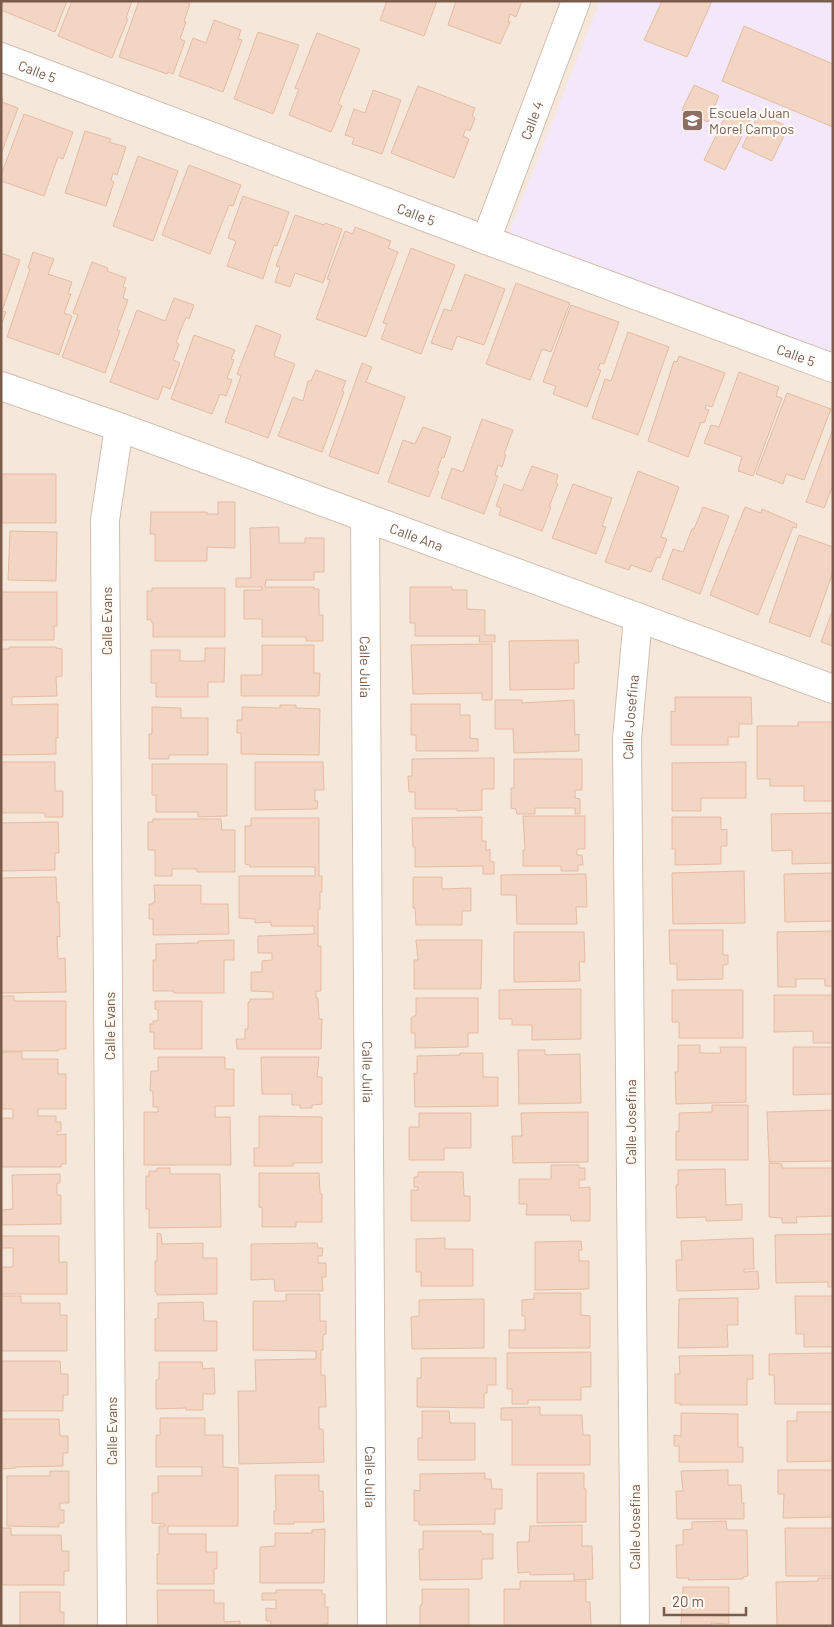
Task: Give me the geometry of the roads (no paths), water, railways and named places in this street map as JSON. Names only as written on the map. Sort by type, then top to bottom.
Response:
[{"type":"street","name":"Calle 4","points":[[486,240],[576,1]]},
{"type":"street","name":"Calle 5","points":[[1,57],[486,240],[833,368]]},
{"type":"street","name":"Calle Ana","points":[[1,386],[833,689]]},
{"type":"street","name":"Calle Evans","points":[[112,1626],[105,520],[119,428]]},
{"type":"street","name":"Calle Julia","points":[[366,518],[372,1626]]},
{"type":"street","name":"Calle Josefina","points":[[635,1626],[627,739],[638,618]]},
{"type":"place","name":"Escuela Juan Morel Campos","points":[[693,120]]}]
